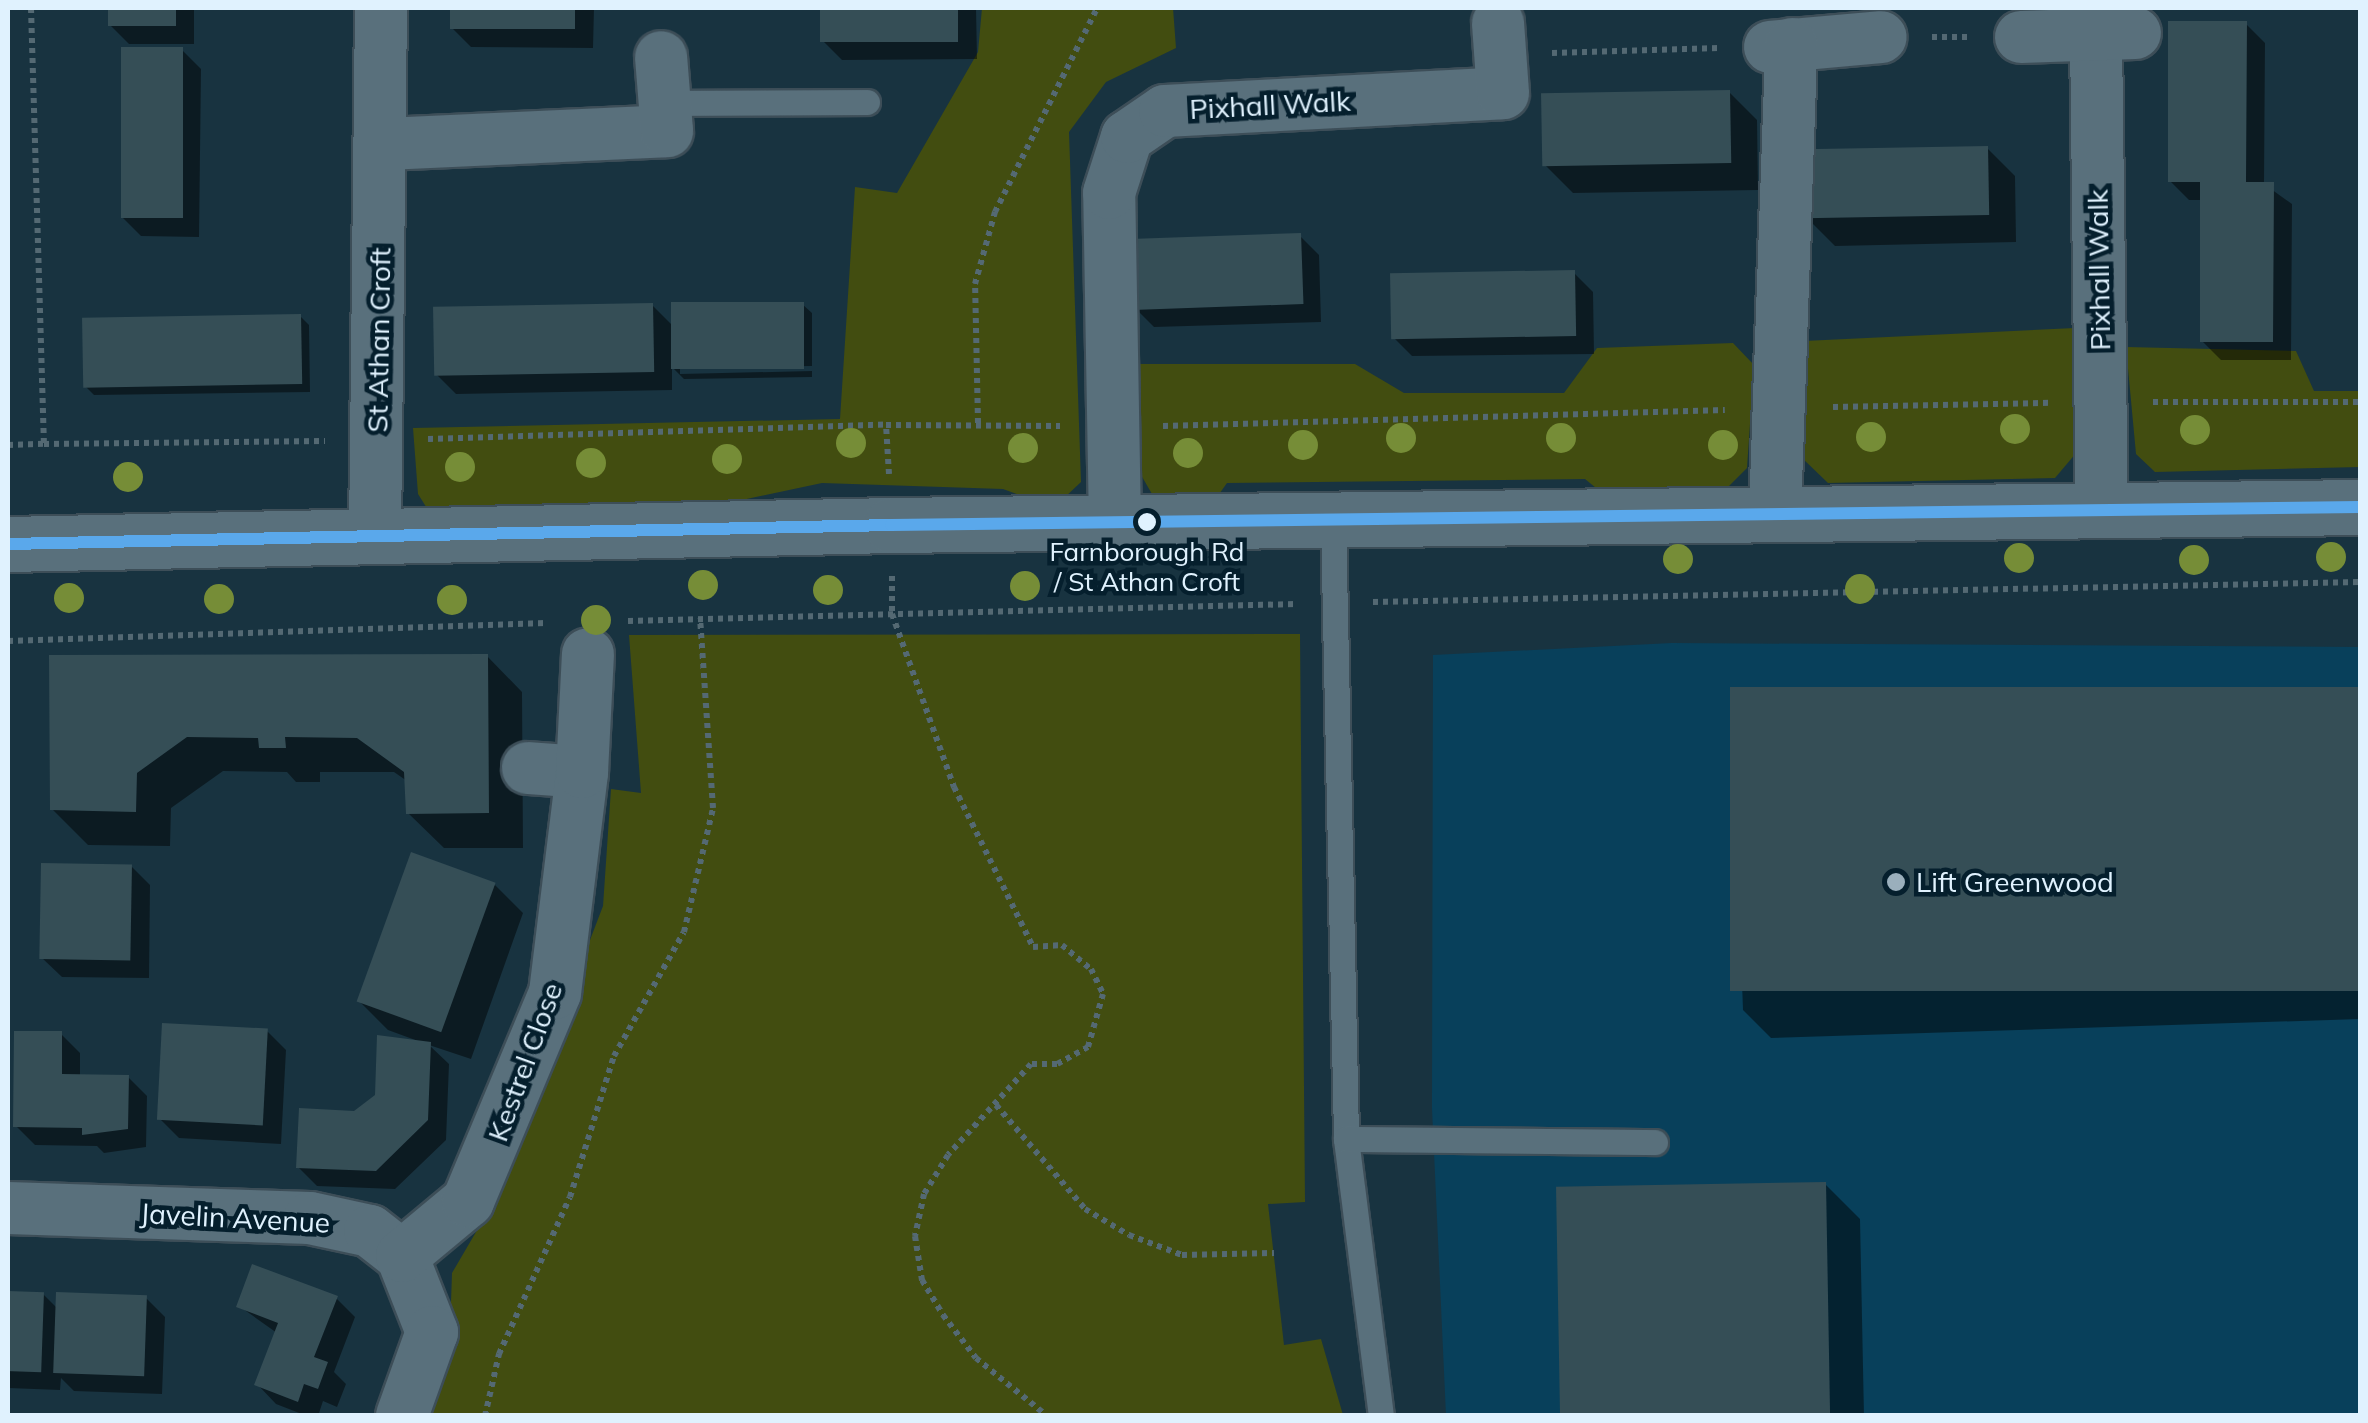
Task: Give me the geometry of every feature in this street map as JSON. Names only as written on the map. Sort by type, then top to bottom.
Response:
[{"type":"street","name":"St Athan Croft","points":[[375,536],[384,144],[381,8]]},
{"type":"street","name":"Pixhall Walk","points":[[2020,36],[2115,34],[2101,402],[2102,506]]},
{"type":"street","points":[[1775,513],[1780,46],[1881,37]]},
{"type":"street","name":"Pixhall Walk","points":[[1115,526],[1109,193],[1127,137],[1165,111],[1503,93],[1499,39]]},
{"type":"street","points":[[384,144],[667,131],[663,80]]},
{"type":"street","points":[[8,544],[2102,506],[2360,507]]},
{"type":"street","name":"Kestrel Close","points":[[402,1256],[468,1202],[555,993],[582,772],[590,632]]},
{"type":"street","points":[[528,768],[582,772]]},
{"type":"street","name":"Javelin Avenue","points":[[8,1208],[310,1218],[370,1231],[402,1256]]},
{"type":"street","points":[[402,1256],[432,1332],[402,1416]]},
{"type":"lane","points":[[663,80],[866,102]]},
{"type":"lane","points":[[1333,520],[1338,602],[1346,1139],[1381,1416]]},
{"type":"lane","points":[[1346,1139],[1655,1142]]},
{"type":"path","points":[[1096,8],[994,212],[975,284],[978,423],[1116,428],[1778,408],[2360,402]]},
{"type":"path","points":[[1881,37],[2020,36]]},
{"type":"path","points":[[1499,39],[1780,46]]},
{"type":"path","points":[[8,445],[44,444]]},
{"type":"path","points":[[8,642],[590,632],[700,618],[2360,582]]},
{"type":"path","points":[[892,614],[954,786],[1033,947],[1062,945],[1091,969],[1103,994],[1088,1047],[1057,1064],[1030,1064],[948,1155],[924,1194],[915,1236],[922,1280],[976,1358],[1046,1416]]},
{"type":"path","points":[[485,1416],[499,1354],[570,1197],[614,1056],[684,932],[713,808],[700,618]]},
{"type":"path","points":[[996,1105],[1085,1209],[1129,1235],[1182,1255],[1274,1254]]},
{"type":"shaded area","name":"Lift Greenwood","points":[[1672,643],[2360,647],[2360,1415],[1446,1415],[1432,1108],[1433,655]]},
{"type":"green space","points":[[982,8],[1173,8],[1176,48],[1106,82],[1069,132],[1081,482],[1063,499],[1036,501],[1003,489],[822,483],[714,506],[430,513],[418,494],[413,428],[840,419],[855,187],[897,193],[978,52]]},
{"type":"green space","points":[[2075,328],[2077,452],[2055,478],[1828,483],[1801,457],[1804,341]]},
{"type":"green space","points":[[1733,343],[1754,365],[1747,468],[1729,486],[1601,492],[1585,479],[1227,483],[1212,504],[1152,494],[1141,475],[1130,364],[1355,364],[1404,393],[1564,393],[1597,348]]},
{"type":"green space","points":[[2126,347],[2296,351],[2314,391],[2360,391],[2360,467],[2155,472],[2136,454]]},
{"type":"green space","points":[[1300,634],[1305,1202],[1268,1204],[1284,1345],[1321,1339],[1343,1415],[423,1416],[450,1331],[452,1273],[483,1220],[603,906],[611,789],[641,793],[629,635]]},
{"type":"building","points":[[108,8],[176,8],[176,26],[108,26]]},
{"type":"building","points":[[450,8],[575,8],[575,29],[450,29]]},
{"type":"building","points":[[820,8],[958,8],[958,42],[820,42]]},
{"type":"building","points":[[2168,21],[2247,21],[2246,182],[2274,182],[2273,342],[2200,342],[2200,182],[2168,182]]},
{"type":"building","points":[[121,47],[183,47],[183,218],[121,218]]},
{"type":"building","points":[[1730,90],[1731,163],[1542,166],[1541,93]]},
{"type":"building","points":[[1988,146],[1989,215],[1804,218],[1803,149]]},
{"type":"building","points":[[1301,233],[1303,304],[1133,310],[1130,239]]},
{"type":"building","points":[[1575,270],[1576,336],[1391,339],[1390,273]]},
{"type":"building","points":[[671,302],[804,302],[804,369],[671,369]]},
{"type":"building","points":[[653,303],[654,372],[434,376],[433,307]]},
{"type":"building","points":[[301,314],[302,384],[83,388],[82,318]]},
{"type":"building","points":[[488,654],[489,813],[406,814],[404,772],[357,738],[285,737],[286,748],[259,748],[258,738],[187,737],[137,773],[136,812],[50,810],[49,655]]},
{"type":"building","points":[[1730,687],[2360,687],[2360,991],[1730,991]]},
{"type":"building","points":[[411,852],[496,883],[441,1032],[357,1001]]},
{"type":"building","points":[[41,863],[132,865],[130,961],[39,959]]},
{"type":"building","points":[[162,1023],[268,1029],[263,1125],[157,1120]]},
{"type":"building","points":[[14,1031],[62,1031],[62,1074],[129,1075],[128,1129],[82,1135],[82,1128],[13,1127]]},
{"type":"building","points":[[377,1035],[431,1042],[428,1120],[376,1171],[296,1168],[299,1108],[354,1111],[375,1095]]},
{"type":"building","points":[[1826,1182],[1830,1416],[1560,1416],[1556,1187]]},
{"type":"building","points":[[252,1264],[338,1296],[314,1357],[328,1362],[318,1389],[304,1384],[298,1402],[254,1385],[278,1323],[236,1307]]},
{"type":"building","points":[[8,1291],[44,1292],[41,1372],[8,1371]]},
{"type":"building","points":[[56,1292],[147,1295],[144,1376],[53,1373]]},
{"type":"transit line","points":[[8,544],[891,525],[2360,507]]},
{"type":"place","name":"Farnborough Rd / St Athan Croft","points":[[1147,522]]},
{"type":"place","name":"Lift Greenwood","points":[[1896,882]]}]
